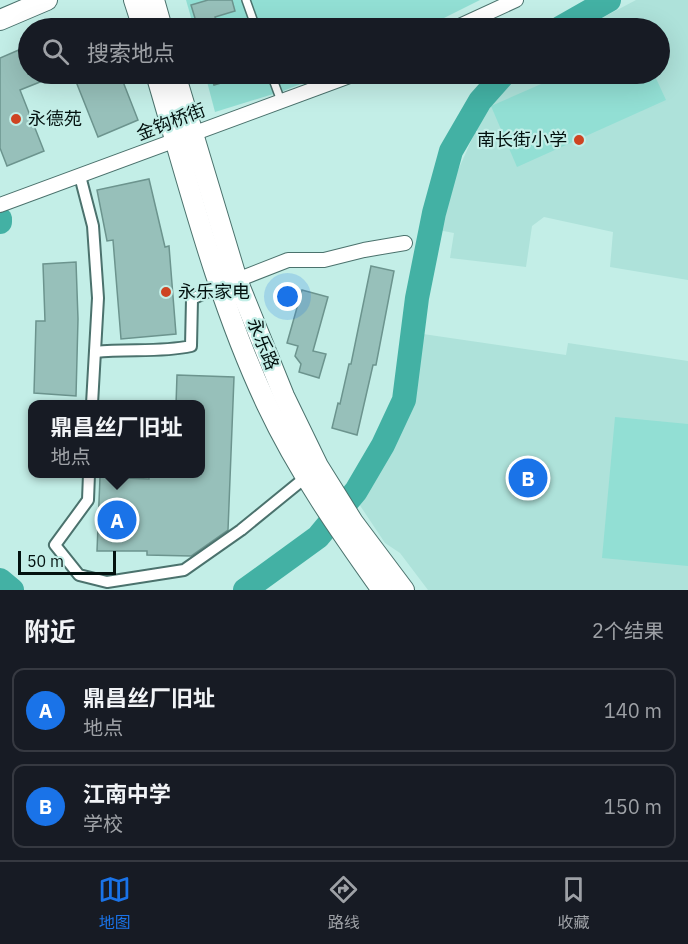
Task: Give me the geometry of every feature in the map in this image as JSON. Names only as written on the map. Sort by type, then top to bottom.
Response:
[{"type":"main road","points":[[0,20],[47,0]]},
{"type":"main road","points":[[134,0],[140,18]]},
{"type":"main road","points":[[154,0],[159,18]]},
{"type":"main road","name":"永乐路","points":[[160,84],[184,137],[267,405],[316,484],[342,520],[404,590]]},
{"type":"main road","name":"永乐路","points":[[176,84],[184,137]]},
{"type":"main road","name":"永乐路","points":[[342,520],[382,590]]},
{"type":"street","points":[[477,18],[516,0]]},
{"type":"street","name":"金钩桥街","points":[[0,205],[328,84]]},
{"type":"street","points":[[80,176],[93,226],[98,298],[92,400]]},
{"type":"street","points":[[95,352],[130,348],[165,352],[191,346],[192,299],[288,260],[324,260],[405,243]]},
{"type":"street","points":[[89,478],[88,500],[55,545],[79,575],[107,582],[184,570],[241,530],[316,484]]},
{"type":"lane","points":[[246,0],[252,18]]},
{"type":"lane","points":[[275,84],[281,101]]},
{"type":"shaded area","name":"南长街小学","points":[[636,0],[688,0],[688,280],[610,267],[613,232],[544,217],[532,226],[526,267],[450,258],[454,233],[438,230],[445,199],[482,117],[510,84],[670,84],[670,18],[602,18]]},
{"type":"shaded area","points":[[423,334],[566,355],[568,343],[688,361],[688,590],[428,590],[400,553],[385,543],[353,495],[381,461],[404,412]]},
{"type":"green space","points":[[186,0],[480,0],[444,18],[191,18]]},
{"type":"green space","points":[[208,84],[301,84],[283,91],[215,112]]},
{"type":"green space","points":[[541,84],[659,84],[666,100],[517,167],[491,106]]},
{"type":"green space","points":[[615,417],[688,424],[688,566],[602,558]]},
{"type":"building","points":[[208,0],[232,0],[235,11],[215,18],[195,18],[191,5]]},
{"type":"building","name":"永德苑","points":[[18,50],[18,84],[35,84],[20,90],[44,151],[7,166],[0,148],[0,58]]},
{"type":"building","name":"永德苑","points":[[77,84],[124,84],[138,120],[98,137]]},
{"type":"building","points":[[149,179],[165,247],[169,246],[176,334],[121,339],[113,240],[107,241],[97,190]]},
{"type":"building","points":[[76,262],[78,319],[76,396],[34,393],[36,321],[45,321],[43,264]]},
{"type":"building","points":[[371,266],[394,271],[376,365],[373,365],[357,435],[332,428],[349,364],[351,364]]},
{"type":"building","points":[[302,290],[328,297],[313,351],[326,354],[319,378],[299,372],[301,364],[295,356],[298,346],[287,343]]},
{"type":"building","points":[[177,375],[234,377],[228,530],[191,556],[147,555],[147,551],[97,551],[100,478],[205,478],[205,400],[176,400]]},
{"type":"waterway","points":[[578,18],[609,0]]},
{"type":"waterway","points":[[245,590],[318,537],[356,491],[383,445],[404,400],[417,298],[434,213],[451,151],[480,101],[495,84]]},
{"type":"waterway","points":[[0,580],[12,590]]},
{"type":"place","name":"永德苑","points":[[16,119]]},
{"type":"place","name":"南长街小学","points":[[579,140]]},
{"type":"place","name":"永乐家电","points":[[166,292]]},
{"type":"place","name":"江南中学","points":[[528,478]]},
{"type":"place","name":"鼎昌丝厂旧址","points":[[117,520]]}]
